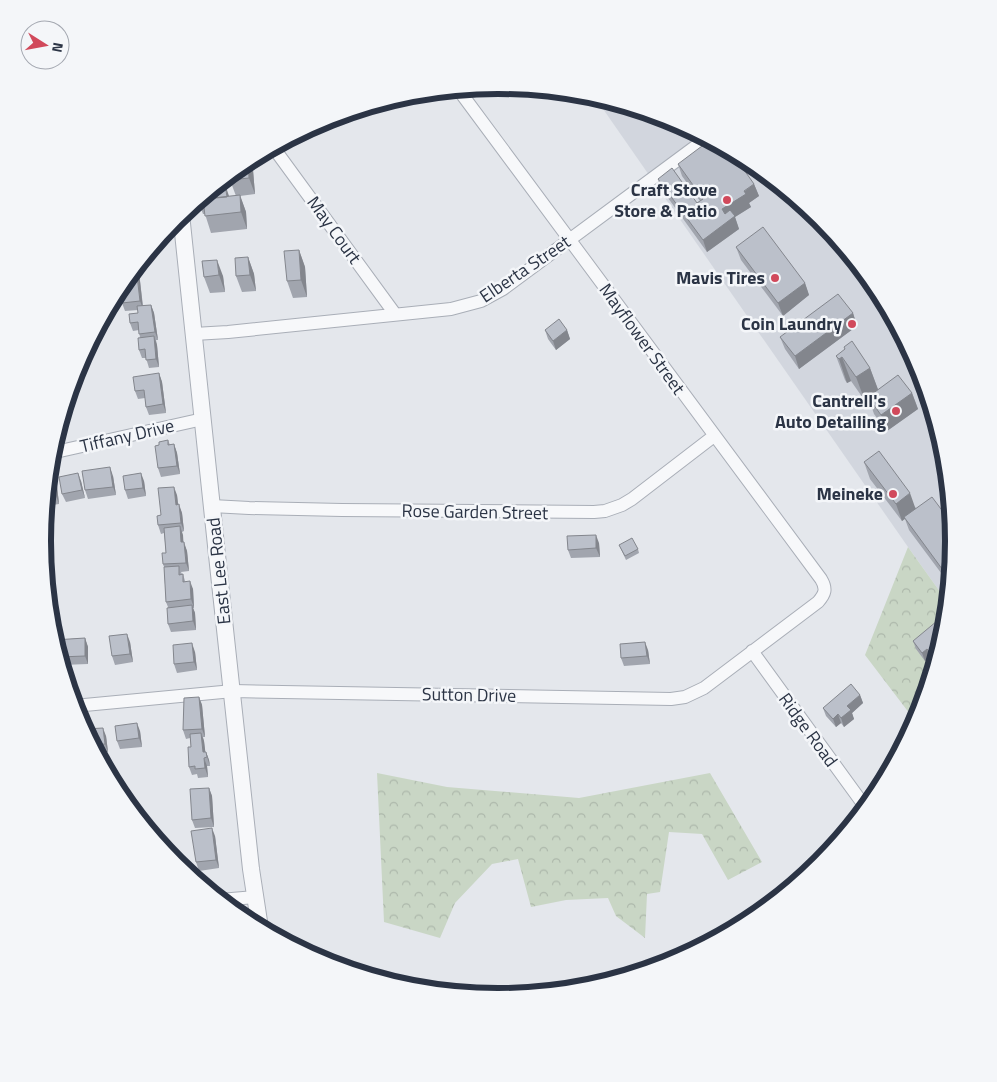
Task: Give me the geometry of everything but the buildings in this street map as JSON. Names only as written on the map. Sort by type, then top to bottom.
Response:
[{"type":"street","name":"Mayflower Street","points":[[463,96],[821,579],[825,589]]},
{"type":"street","name":"Elberta Street","points":[[194,334],[450,309],[481,301],[503,289],[701,143]]},
{"type":"street","name":"May Court","points":[[277,153],[395,314]]},
{"type":"street","name":"East Lee Road","points":[[182,225],[258,918]]},
{"type":"street","name":"Tiffany Drive","points":[[61,451],[203,419]]},
{"type":"street","name":"Rose Garden Street","points":[[212,506],[333,510],[600,512],[622,505],[632,499],[714,436]]},
{"type":"street","name":"Sutton Drive","points":[[82,705],[233,691],[685,697],[699,691],[818,602],[824,595],[825,589]]},
{"type":"street","name":"Ridge Road","points":[[752,652],[861,801]]},
{"type":"street","points":[[230,899],[255,897]]},
{"type":"shaded area","points":[[601,106],[642,117],[670,128],[696,140],[747,169],[771,186],[815,225],[835,246],[870,293],[900,343],[912,370],[931,425],[942,483],[945,512],[946,541],[942,595]]},
{"type":"green space","points":[[908,547],[942,595],[931,657],[911,715],[865,655]]},
{"type":"green space","points":[[377,773],[447,787],[579,798],[710,773],[762,862],[728,880],[702,834],[669,832],[660,892],[647,894],[645,938],[616,916],[608,898],[566,900],[531,907],[518,859],[492,864],[455,903],[440,938],[384,922]]},
{"type":"place","name":"Craft Stove Store & Patio","points":[[727,200]]},
{"type":"place","name":"Mavis Tires","points":[[775,278]]},
{"type":"place","name":"Coin Laundry","points":[[852,324]]},
{"type":"place","name":"Cantrell's Auto Detailing","points":[[896,411]]},
{"type":"place","name":"Meineke","points":[[893,494]]}]
